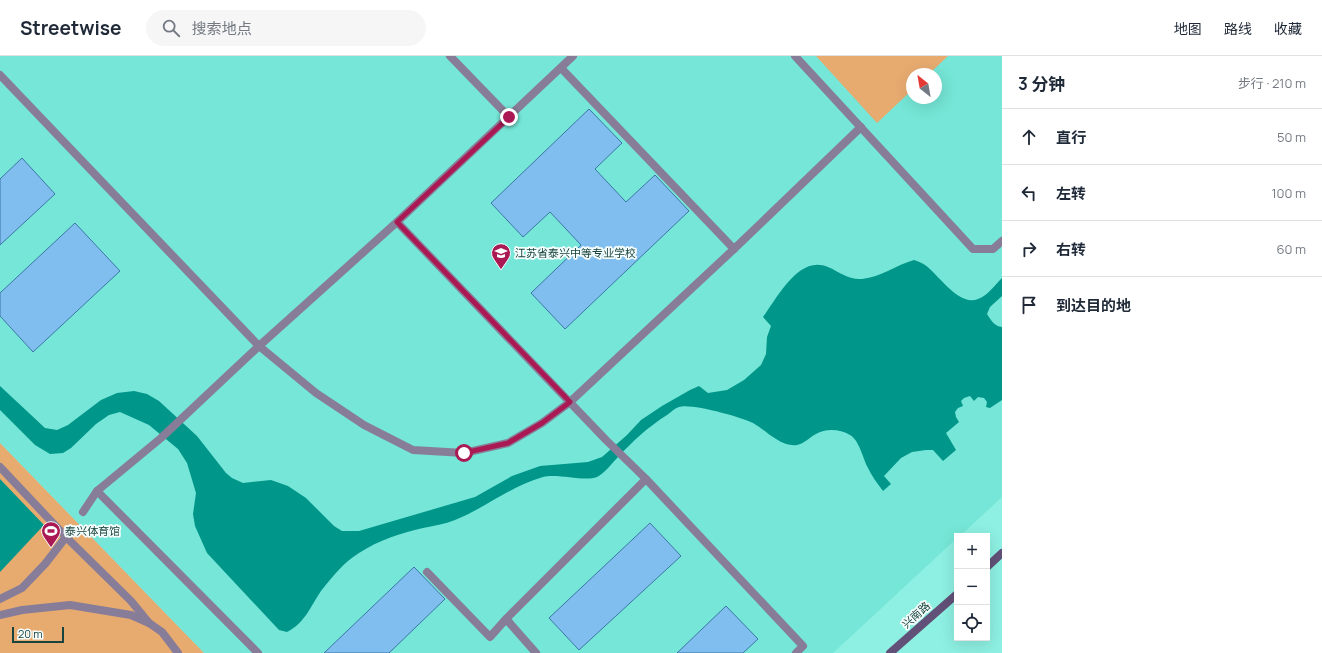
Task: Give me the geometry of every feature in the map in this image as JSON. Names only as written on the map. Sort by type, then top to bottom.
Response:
[{"type":"street","points":[[990,564],[1002,553]]},
{"type":"street","name":"兴南路","points":[[890,653],[954,597]]},
{"type":"lane","points":[[450,56],[509,117]]},
{"type":"lane","points":[[83,512],[97,491],[183,418],[259,346],[397,222],[573,56]]},
{"type":"lane","points":[[795,56],[973,249],[993,249],[1002,241]]},
{"type":"lane","points":[[561,68],[734,249]]},
{"type":"lane","points":[[0,75],[259,346],[316,393],[364,425],[413,450],[464,453],[508,443],[542,423],[570,402],[734,249],[861,127]]},
{"type":"lane","points":[[397,222],[606,440],[646,479],[803,646],[796,653]]},
{"type":"lane","points":[[0,467],[66,537],[131,601],[149,623]]},
{"type":"lane","points":[[427,572],[490,637],[506,619],[646,479]]},
{"type":"lane","points":[[97,491],[258,653]]},
{"type":"lane","points":[[0,599],[22,588],[45,564],[66,537]]},
{"type":"lane","points":[[0,615],[22,610],[70,605],[131,615],[149,623],[162,632],[178,653]]},
{"type":"lane","points":[[506,619],[536,653]]},
{"type":"shaded area","name":"江苏省泰兴中等专业学校","points":[[0,56],[1002,56],[1002,497],[963,533],[954,533],[954,541],[833,653],[204,653],[0,443]]},
{"type":"shaded area","points":[[816,56],[948,56],[935,68],[906,68],[906,96],[877,123]]},
{"type":"shaded area","points":[[914,260],[925,265],[957,294],[971,300],[978,299],[985,295],[1002,278],[1002,296],[990,307],[987,314],[995,324],[1002,327],[1002,400],[990,408],[986,407],[987,402],[984,398],[978,397],[974,401],[970,396],[961,401],[963,406],[958,408],[955,412],[959,422],[946,433],[956,450],[943,461],[933,450],[912,452],[901,458],[884,476],[891,484],[883,491],[870,473],[856,441],[853,437],[846,433],[837,430],[824,431],[816,434],[805,442],[797,445],[791,445],[779,441],[753,423],[738,417],[694,407],[679,407],[674,409],[641,434],[606,470],[597,477],[585,479],[556,476],[543,477],[509,491],[455,520],[398,535],[367,548],[338,570],[321,591],[303,619],[287,632],[279,630],[207,553],[195,526],[193,514],[196,493],[187,463],[178,449],[149,425],[120,412],[109,415],[96,424],[71,448],[63,453],[50,454],[35,445],[0,410],[0,386],[45,428],[57,430],[68,425],[101,400],[117,393],[134,391],[147,394],[159,401],[197,436],[226,473],[232,478],[243,483],[271,480],[288,486],[306,498],[334,526],[342,531],[359,531],[475,497],[512,476],[540,466],[588,462],[602,457],[627,435],[641,420],[690,390],[699,386],[708,393],[727,390],[744,380],[761,365],[766,354],[767,337],[771,326],[763,317],[790,280],[798,272],[808,267],[817,265],[828,267],[848,277],[862,279],[876,276]]},
{"type":"shaded area","name":"泰兴体育馆","points":[[0,443],[204,653],[0,653]]},
{"type":"shaded area","points":[[0,479],[44,525],[0,572]]},
{"type":"building","points":[[589,109],[622,143],[595,169],[626,202],[655,175],[689,211],[565,329],[531,293],[581,245],[550,212],[523,237],[491,203]]},
{"type":"building","points":[[22,158],[55,194],[0,245],[0,179]]},
{"type":"building","points":[[75,223],[120,271],[33,352],[0,316],[0,293]]},
{"type":"building","points":[[650,523],[681,556],[579,650],[549,618]]},
{"type":"building","points":[[414,567],[445,599],[389,653],[324,653]]},
{"type":"building","points":[[726,606],[758,639],[743,653],[677,653]]},
{"type":"place","name":"江苏省泰兴中等专业学校","points":[[501,270]]},
{"type":"place","name":"泰兴体育馆","points":[[51,548]]},
{"type":"route","points":[[464,453],[508,443],[542,423],[570,402],[397,222],[509,117]]}]
